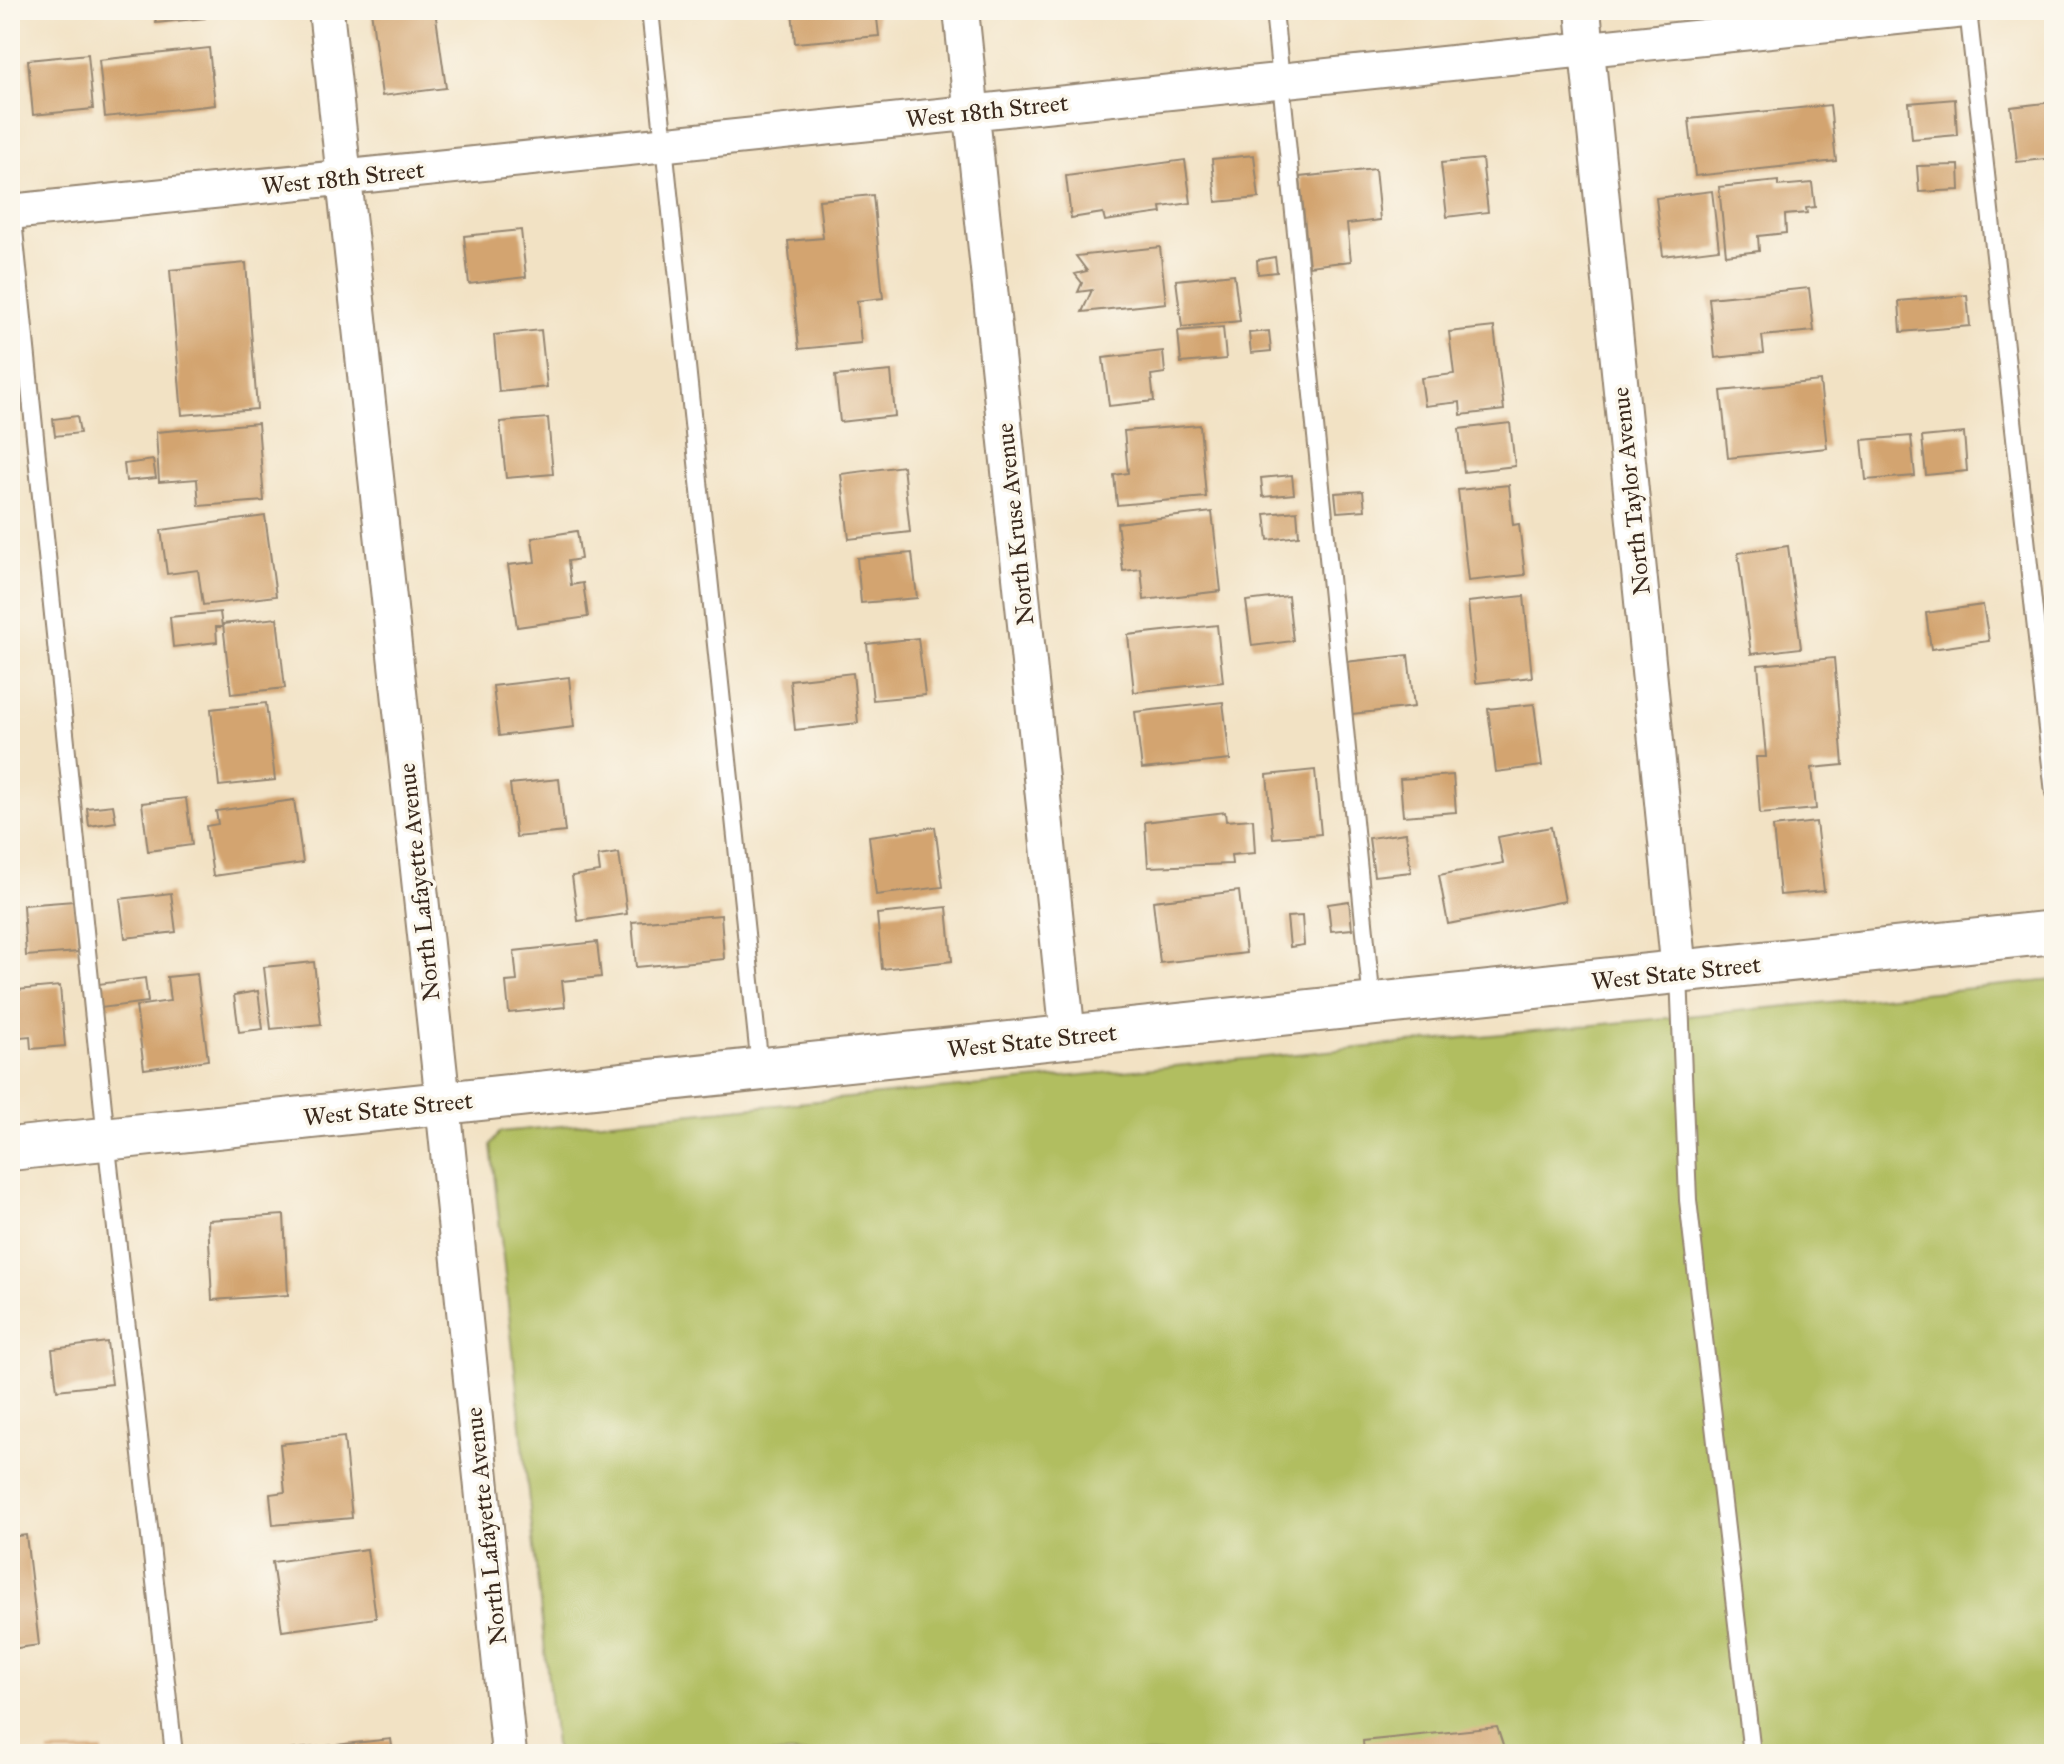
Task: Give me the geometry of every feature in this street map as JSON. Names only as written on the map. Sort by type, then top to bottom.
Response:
[{"type":"street","name":"North Lafayette Avenue","points":[[326,10],[509,1754]]},
{"type":"street","name":"North Kruse Avenue","points":[[961,10],[1068,1037]]},
{"type":"street","name":"North Taylor Avenue","points":[[1583,10],[1679,972]]},
{"type":"street","name":"West 18th Street","points":[[11,205],[343,178],[1966,10]]},
{"type":"street","name":"West State Street","points":[[10,1149],[2054,932]]},
{"type":"lane","points":[[650,10],[760,1070]]},
{"type":"lane","points":[[1274,10],[1373,1005]]},
{"type":"lane","points":[[1966,10],[2054,793]]},
{"type":"lane","points":[[11,205],[106,1138],[174,1754]]},
{"type":"lane","points":[[1679,972],[1688,1200],[1752,1754]]},
{"type":"green space","points":[[2054,980],[2054,1754],[556,1754],[491,1145],[500,1132]]},
{"type":"building","points":[[154,10],[204,10],[205,18],[156,23]]},
{"type":"building","points":[[371,10],[435,10],[446,88],[382,96]]},
{"type":"building","points":[[792,10],[876,10],[879,36],[795,43]]},
{"type":"building","points":[[209,48],[215,105],[105,117],[99,60]]},
{"type":"building","points":[[88,54],[93,109],[33,115],[28,60]]},
{"type":"building","points":[[1955,99],[1957,135],[1912,139],[1909,103]]},
{"type":"building","points":[[2054,102],[2054,158],[2017,162],[2011,107]]},
{"type":"building","points":[[1830,105],[1836,161],[1695,176],[1689,119]]},
{"type":"building","points":[[1254,155],[1259,198],[1216,202],[1212,159]]},
{"type":"building","points":[[1482,159],[1488,212],[1447,217],[1441,163]]},
{"type":"building","points":[[1185,160],[1191,203],[1161,207],[1162,213],[1105,221],[1103,213],[1071,218],[1066,176]]},
{"type":"building","points":[[1959,165],[1960,190],[1919,192],[1917,166]]},
{"type":"building","points":[[1375,169],[1380,220],[1347,224],[1351,261],[1309,266],[1300,177]]},
{"type":"building","points":[[1778,181],[1778,186],[1812,183],[1815,207],[1806,208],[1807,213],[1785,215],[1786,233],[1758,236],[1759,251],[1726,255],[1719,187]]},
{"type":"building","points":[[1712,191],[1719,249],[1663,256],[1656,198]]},
{"type":"building","points":[[873,195],[883,298],[857,301],[861,343],[799,349],[788,241],[823,238],[819,200]]},
{"type":"building","points":[[521,230],[526,277],[469,284],[464,236]]},
{"type":"building","points":[[1160,247],[1166,303],[1082,312],[1092,290],[1078,292],[1082,283],[1075,274],[1087,271],[1076,256]]},
{"type":"building","points":[[1275,257],[1277,272],[1258,274],[1257,260]]},
{"type":"building","points":[[246,263],[257,409],[182,415],[170,270]]},
{"type":"building","points":[[1234,274],[1240,321],[1182,327],[1176,280]]},
{"type":"building","points":[[1809,288],[1814,331],[1762,336],[1764,353],[1715,358],[1709,298]]},
{"type":"building","points":[[1967,295],[1970,326],[1901,332],[1899,301]]},
{"type":"building","points":[[1223,327],[1226,359],[1181,363],[1178,331]]},
{"type":"building","points":[[1494,327],[1504,410],[1461,415],[1460,402],[1425,406],[1421,378],[1454,374],[1449,332]]},
{"type":"building","points":[[541,330],[547,387],[499,392],[494,335]]},
{"type":"building","points":[[1269,331],[1271,351],[1251,353],[1249,333]]},
{"type":"building","points":[[1163,351],[1165,373],[1151,375],[1154,401],[1109,406],[1103,358]]},
{"type":"building","points":[[891,371],[895,416],[840,422],[835,376]]},
{"type":"building","points":[[1820,381],[1827,448],[1728,458],[1721,391]]},
{"type":"building","points":[[77,416],[80,433],[55,436],[53,419]]},
{"type":"building","points":[[548,418],[553,474],[506,478],[500,422]]},
{"type":"building","points":[[258,423],[264,501],[199,506],[197,479],[159,482],[156,432]]},
{"type":"building","points":[[1510,423],[1515,466],[1464,472],[1459,429]]},
{"type":"building","points":[[1200,425],[1206,497],[1117,505],[1114,475],[1128,473],[1124,431]]},
{"type":"building","points":[[1964,433],[1967,471],[1926,475],[1922,437]]},
{"type":"building","points":[[1911,436],[1915,476],[1866,480],[1862,440]]},
{"type":"building","points":[[10,456],[13,456],[17,498],[10,498]]},
{"type":"building","points":[[153,460],[156,478],[126,481],[124,464]]},
{"type":"building","points":[[903,466],[910,532],[849,539],[841,474]]},
{"type":"building","points":[[1292,475],[1294,494],[1263,497],[1261,478]]},
{"type":"building","points":[[1509,485],[1513,525],[1519,524],[1525,575],[1468,581],[1458,490]]},
{"type":"building","points":[[1363,491],[1365,510],[1337,512],[1335,493]]},
{"type":"building","points":[[1297,511],[1299,536],[1268,540],[1265,514]]},
{"type":"building","points":[[1212,512],[1221,591],[1144,600],[1141,569],[1123,571],[1117,523]]},
{"type":"building","points":[[265,516],[276,596],[203,605],[198,570],[167,574],[161,530]]},
{"type":"building","points":[[577,531],[581,559],[568,561],[571,585],[583,583],[588,617],[517,627],[508,565],[535,562],[532,538]]},
{"type":"building","points":[[1788,546],[1801,648],[1751,654],[1738,553]]},
{"type":"building","points":[[912,553],[917,598],[861,603],[857,558]]},
{"type":"building","points":[[1288,596],[1293,641],[1252,646],[1246,601]]},
{"type":"building","points":[[1524,596],[1532,677],[1476,683],[1468,602]]},
{"type":"building","points":[[1983,605],[1989,641],[1931,649],[1926,613]]},
{"type":"building","points":[[220,612],[222,627],[216,627],[217,642],[173,647],[170,617]]},
{"type":"building","points":[[277,618],[285,688],[231,694],[223,624]]},
{"type":"building","points":[[1217,625],[1223,682],[1134,692],[1128,635]]},
{"type":"building","points":[[918,638],[925,695],[873,700],[867,644]]},
{"type":"building","points":[[1408,655],[1414,707],[1352,714],[1346,662]]},
{"type":"building","points":[[1834,658],[1843,765],[1812,768],[1816,809],[1760,814],[1756,757],[1766,757],[1758,665]]},
{"type":"building","points":[[853,673],[858,723],[795,730],[790,680]]},
{"type":"building","points":[[569,677],[574,727],[499,736],[493,686]]},
{"type":"building","points":[[1223,702],[1230,760],[1142,769],[1135,712]]},
{"type":"building","points":[[266,703],[275,780],[219,786],[211,709]]},
{"type":"building","points":[[1534,704],[1542,766],[1496,772],[1488,709]]},
{"type":"building","points":[[1315,770],[1321,834],[1273,838],[1267,775]]},
{"type":"building","points":[[1453,775],[1456,812],[1403,816],[1400,779]]},
{"type":"building","points":[[559,779],[565,832],[516,837],[510,784]]},
{"type":"building","points":[[186,798],[192,845],[148,851],[142,803]]},
{"type":"building","points":[[294,800],[303,863],[213,876],[206,826],[218,824],[216,811]]},
{"type":"building","points":[[113,805],[116,822],[89,826],[87,808]]},
{"type":"building","points":[[1225,812],[1226,821],[1253,819],[1255,853],[1231,855],[1232,864],[1148,867],[1145,822]]},
{"type":"building","points":[[1816,822],[1824,891],[1780,895],[1773,827]]},
{"type":"building","points":[[935,827],[943,887],[876,895],[869,836]]},
{"type":"building","points":[[1551,827],[1565,901],[1448,924],[1439,875],[1503,863],[1498,837]]},
{"type":"building","points":[[1406,833],[1411,872],[1374,876],[1369,838]]},
{"type":"building","points":[[619,853],[627,914],[578,921],[572,876],[600,872],[598,856]]},
{"type":"building","points":[[1239,891],[1246,953],[1160,963],[1153,901]]},
{"type":"building","points":[[171,893],[176,932],[125,938],[120,899]]},
{"type":"building","points":[[74,901],[78,952],[26,956],[23,905]]},
{"type":"building","points":[[1349,901],[1352,929],[1331,931],[1328,904]]},
{"type":"building","points":[[947,907],[952,961],[882,969],[877,914]]},
{"type":"building","points":[[721,915],[724,959],[636,967],[632,922]]},
{"type":"building","points":[[1302,916],[1304,945],[1290,947],[1287,917]]},
{"type":"building","points":[[597,942],[601,977],[562,981],[565,1007],[509,1013],[506,982],[517,981],[514,951]]},
{"type":"building","points":[[314,962],[321,1024],[271,1029],[264,967]]},
{"type":"building","points":[[197,974],[208,1060],[144,1069],[136,1006],[170,1001],[167,977]]},
{"type":"building","points":[[145,978],[148,1002],[101,1008],[98,984]]},
{"type":"building","points":[[16,980],[17,990],[60,986],[65,1046],[31,1049],[30,1036],[10,1038],[10,981]]},
{"type":"building","points":[[258,991],[263,1029],[239,1032],[234,995]]},
{"type":"building","points":[[284,1215],[288,1295],[212,1300],[208,1220]]},
{"type":"building","points":[[107,1342],[112,1384],[57,1390],[52,1349]]},
{"type":"building","points":[[344,1437],[352,1518],[273,1525],[270,1494],[285,1492],[280,1444]]},
{"type":"building","points":[[26,1535],[39,1645],[10,1649],[10,1537]]},
{"type":"building","points":[[367,1549],[376,1618],[282,1631],[272,1562]]},
{"type":"building","points":[[1497,1727],[1506,1754],[1364,1754],[1363,1741]]},
{"type":"building","points":[[391,1739],[393,1754],[271,1754],[271,1752]]},
{"type":"building","points":[[103,1750],[103,1754],[49,1754],[49,1751]]}]
